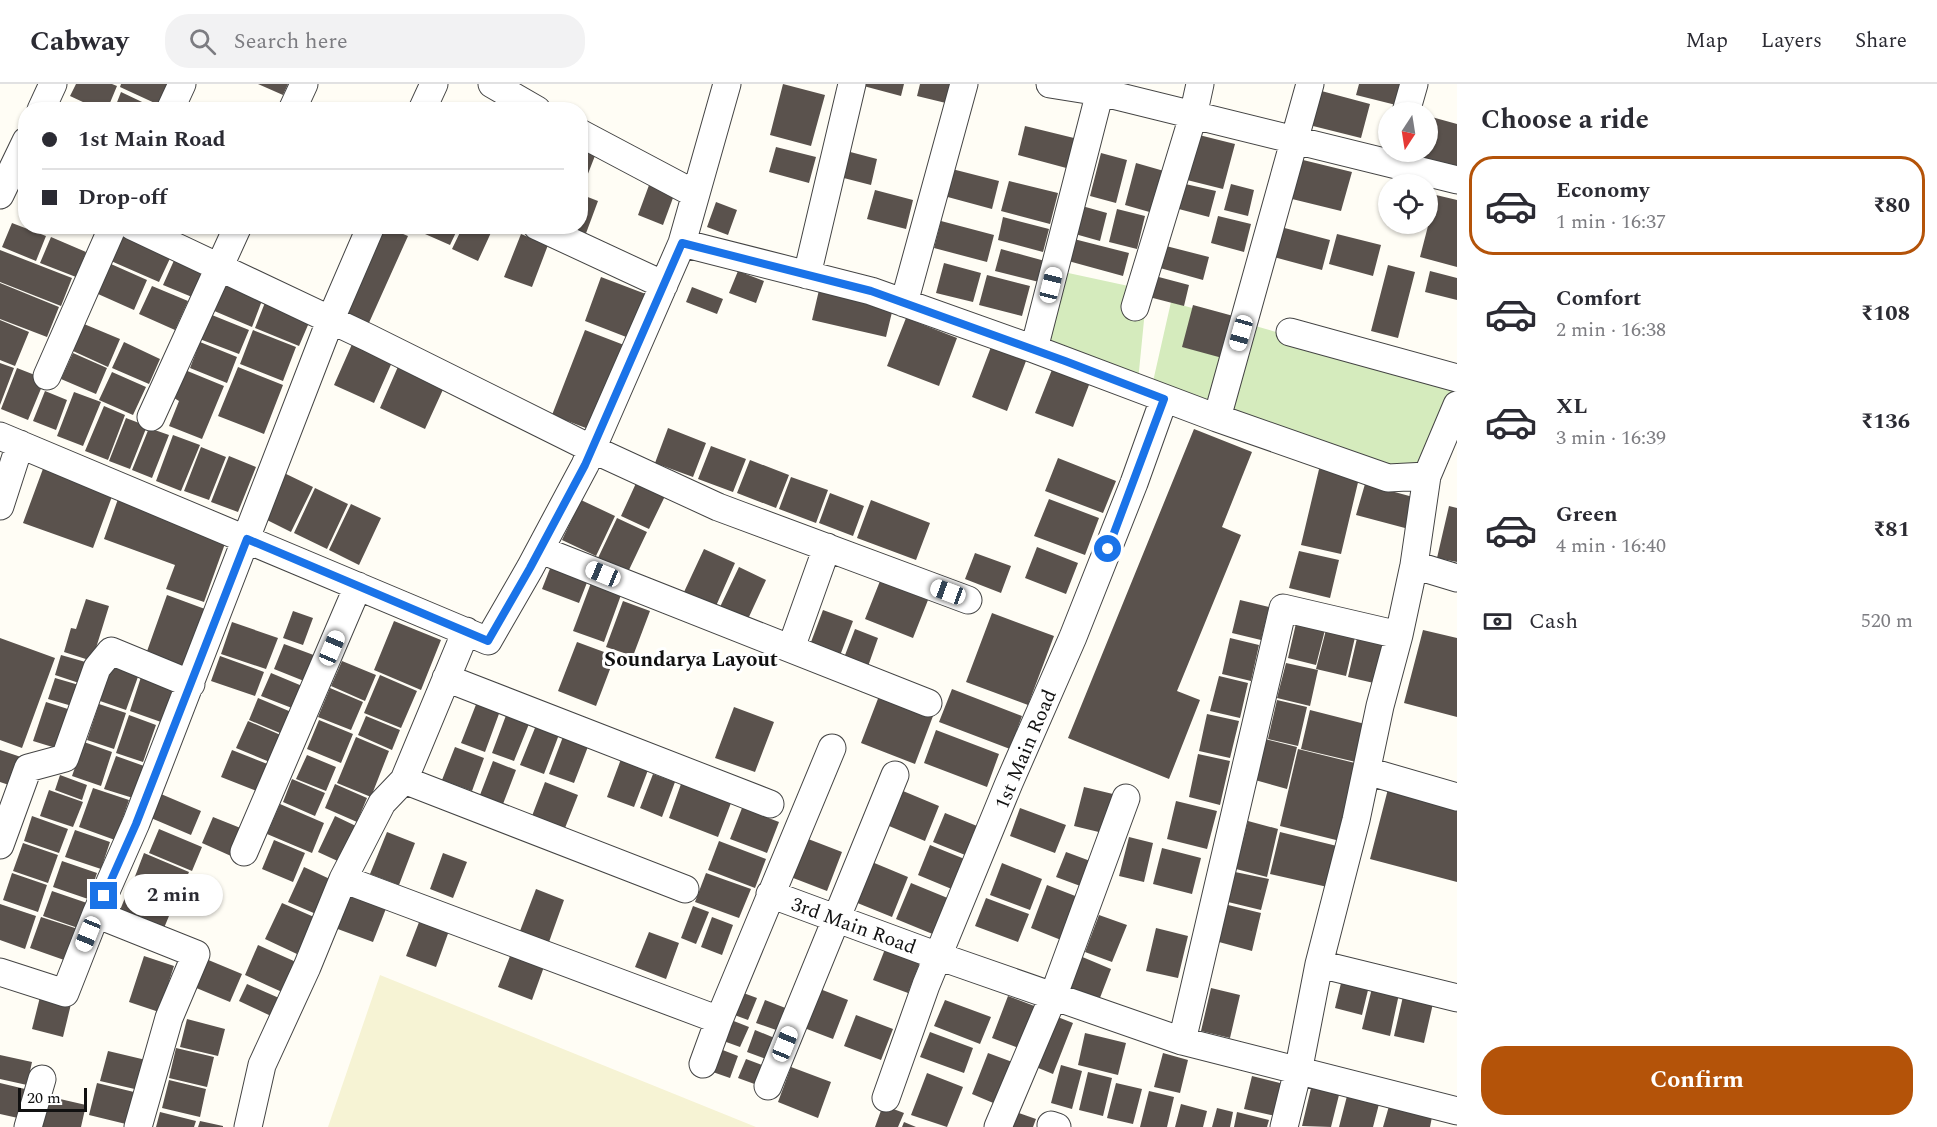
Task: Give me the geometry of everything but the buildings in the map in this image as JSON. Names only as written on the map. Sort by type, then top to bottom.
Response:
[{"type":"street","points":[[45,102],[53,84]]},
{"type":"street","points":[[174,102],[183,84]]},
{"type":"street","points":[[296,102],[304,84]]},
{"type":"street","points":[[426,102],[434,84]]},
{"type":"street","points":[[492,84],[523,102]]},
{"type":"street","points":[[0,506],[10,440],[488,641],[541,550],[592,449],[682,243],[726,84]]},
{"type":"street","points":[[807,274],[852,84]]},
{"type":"street","points":[[904,303],[964,84]]},
{"type":"street","points":[[1050,84],[1101,88],[1192,116],[1295,140],[1378,155]]},
{"type":"street","points":[[1135,307],[1200,84]]},
{"type":"street","points":[[1216,418],[1310,84]]},
{"type":"street","points":[[1409,102],[1414,84]]},
{"type":"street","points":[[1034,350],[1101,88]]},
{"type":"street","points":[[588,137],[694,194]]},
{"type":"street","points":[[9,178],[18,158]]},
{"type":"street","points":[[1405,162],[1457,180]]},
{"type":"street","points":[[47,376],[109,234]]},
{"type":"street","points":[[148,234],[592,449],[718,507],[968,600]]},
{"type":"street","points":[[151,417],[234,234]]},
{"type":"street","points":[[0,972],[65,993],[96,914],[136,824],[330,321],[368,234]]},
{"type":"street","points":[[554,234],[664,285]]},
{"type":"street","points":[[682,243],[871,291],[1216,418],[1388,478],[1427,476]]},
{"type":"street","points":[[1290,332],[1457,378]]},
{"type":"street","name":"1st Main Road","points":[[886,1098],[938,956],[1009,783],[1073,637],[1130,494],[1164,399]]},
{"type":"street","points":[[1284,1127],[1319,964],[1399,635],[1414,565],[1427,476],[1457,405]]},
{"type":"street","points":[[791,648],[827,547]]},
{"type":"street","points":[[541,550],[928,702]]},
{"type":"street","points":[[1414,565],[1457,578]]},
{"type":"street","points":[[244,852],[358,586]]},
{"type":"street","points":[[1182,1041],[1283,608],[1399,635]]},
{"type":"street","points":[[248,1127],[262,1065],[307,967],[343,879],[382,803],[404,780],[466,631]]},
{"type":"street","points":[[0,845],[28,768],[65,758],[97,668],[111,651],[191,684]]},
{"type":"street","points":[[446,678],[771,804]]},
{"type":"street","points":[[703,1064],[770,894],[832,748]]},
{"type":"street","points":[[1367,771],[1457,797]]},
{"type":"street","points":[[768,1086],[896,775]]},
{"type":"street","points":[[404,780],[685,889]]},
{"type":"street","points":[[998,1127],[1053,997],[1126,798]]},
{"type":"street","points":[[343,879],[719,1020]]},
{"type":"street","name":"3rd Main Road","points":[[770,894],[938,956],[1182,1041],[1457,1111]]},
{"type":"street","points":[[96,914],[196,954],[169,1018],[138,1127]]},
{"type":"street","points":[[1319,964],[1457,998]]},
{"type":"street","points":[[28,1127],[42,1079]]},
{"type":"shaded area","points":[[380,975],[756,1127],[328,1127]]},
{"type":"green space","points":[[1059,271],[1147,290],[1138,381],[1041,345]]},
{"type":"green space","points":[[1171,302],[1449,381],[1457,396],[1423,464],[1389,470],[1152,386]]},
{"type":"district","name":"Soundarya Layout","points":[[691,659]]},
{"type":"route","points":[[104,896],[136,824],[247,539],[488,641],[585,465],[682,243],[871,291],[1164,399],[1108,549]]}]
